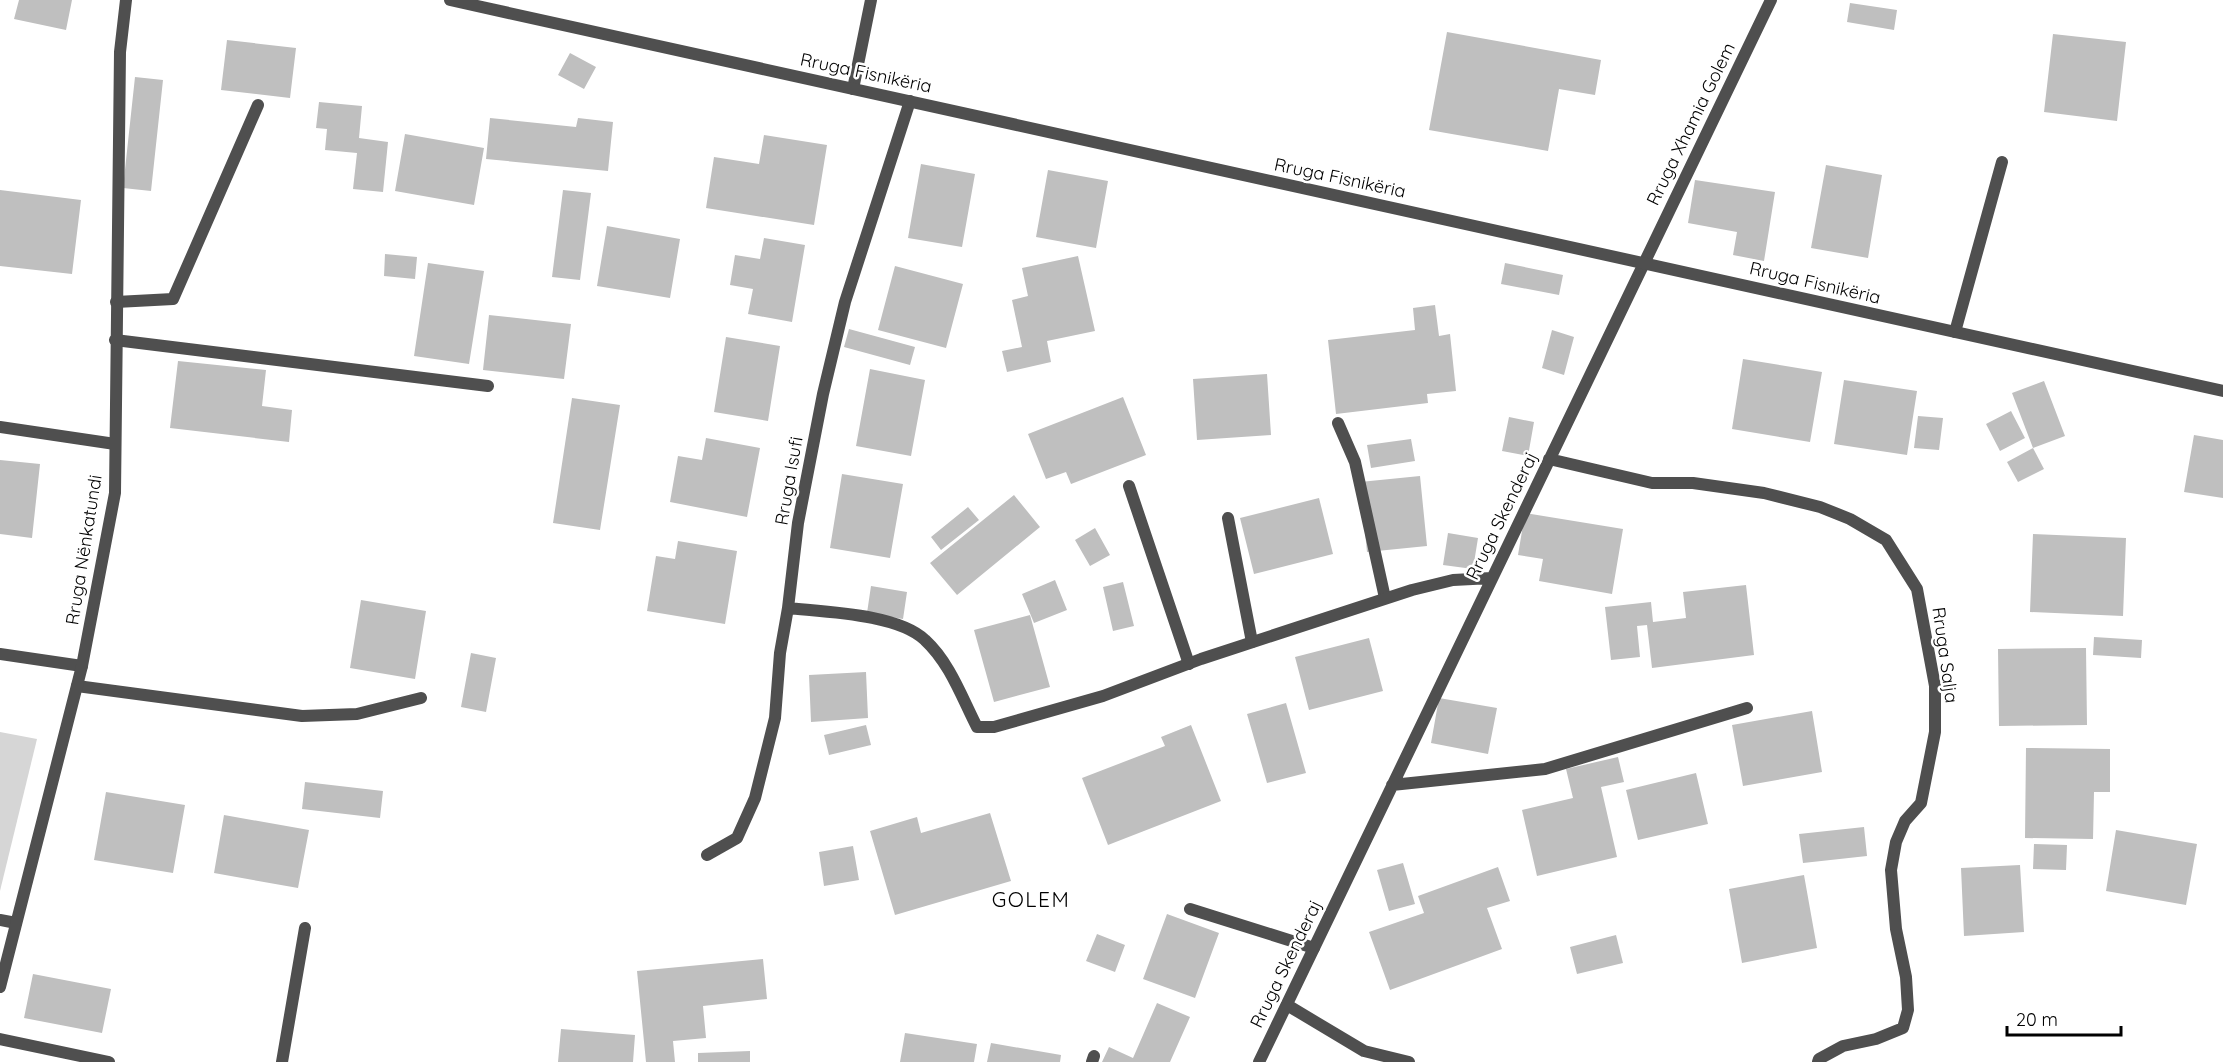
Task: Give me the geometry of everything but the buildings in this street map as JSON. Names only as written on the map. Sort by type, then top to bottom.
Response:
[{"type":"street","name":"Rruga Nënkatundi","points":[[0,987],[82,666],[115,493],[120,52],[126,0]]},
{"type":"street","name":"Rruga Fisnikëria","points":[[450,0],[2223,391]]},
{"type":"street","points":[[853,89],[871,0]]},
{"type":"street","name":"Rruga Xhamia Golem","points":[[1644,263],[1771,0]]},
{"type":"street","name":"Rruga Isufi","points":[[707,855],[737,838],[755,798],[775,718],[780,653],[798,523],[824,393],[843,313],[910,101]]},
{"type":"street","points":[[116,302],[173,299],[258,105]]},
{"type":"street","points":[[1955,332],[2002,162]]},
{"type":"street","name":"Rruga Skenderaj","points":[[1259,1062],[1644,263]]},
{"type":"street","points":[[116,340],[488,386]]},
{"type":"street","points":[[1338,423],[1355,462],[1384,598]]},
{"type":"street","points":[[0,427],[115,444]]},
{"type":"street","name":"Rruga Salja","points":[[1549,459],[1652,483],[1693,483],[1764,493],[1820,507],[1850,519],[1886,540],[1917,589],[1935,686],[1935,732],[1921,803],[1905,821],[1896,842],[1891,870],[1892,900],[1906,977],[1908,1010],[1903,1028],[1876,1039],[1843,1046],[1819,1059],[1818,1062]]},
{"type":"street","points":[[1129,486],[1189,664]]},
{"type":"street","points":[[1228,518],[1252,642]]},
{"type":"street","points":[[788,608],[887,620],[925,639],[947,668],[977,727],[994,728],[1103,696],[1252,642],[1384,598],[1453,580],[1492,578]]},
{"type":"street","points":[[0,654],[82,666]]},
{"type":"street","points":[[77,686],[302,716],[357,714],[421,698]]},
{"type":"street","points":[[1392,785],[1545,769],[1748,708]]},
{"type":"street","points":[[1190,909],[1314,948]]},
{"type":"street","points":[[0,920],[16,923]]},
{"type":"street","points":[[282,1062],[305,928]]},
{"type":"street","points":[[1287,1005],[1364,1051],[1409,1062]]},
{"type":"street","points":[[0,1039],[109,1062]]},
{"type":"shaded area","points":[[0,732],[37,739],[0,891]]},
{"type":"district","name":"GOLEM","points":[[1031,900]]}]
